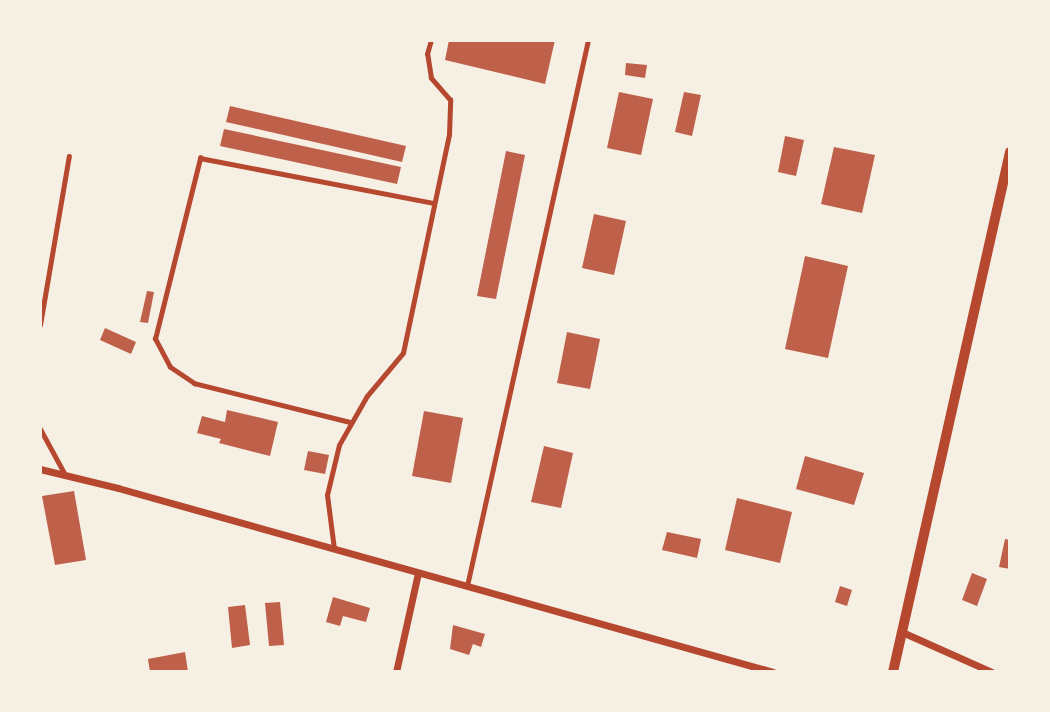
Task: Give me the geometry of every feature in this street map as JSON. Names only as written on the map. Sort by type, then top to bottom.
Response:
[{"type":"main road","points":[[893,672],[1010,152]]},
{"type":"street","points":[[40,469],[773,672]]},
{"type":"street","points":[[396,672],[418,573]]},
{"type":"street","points":[[902,632],[992,672]]},
{"type":"lane","points":[[334,550],[327,495],[340,445],[367,396],[403,353],[449,135],[450,100],[430,78],[427,54],[431,40]]},
{"type":"lane","points":[[467,587],[588,40]]},
{"type":"lane","points":[[40,325],[69,156]]},
{"type":"lane","points":[[352,423],[195,384],[170,367],[155,339],[200,158],[433,203]]},
{"type":"lane","points":[[40,428],[65,475]]},
{"type":"building","points":[[449,40],[555,40],[545,84],[445,60]]},
{"type":"building","points":[[626,63],[647,65],[645,78],[625,75]]},
{"type":"building","points":[[619,92],[653,99],[641,155],[607,148]]},
{"type":"building","points":[[684,92],[701,95],[692,136],[675,132]]},
{"type":"building","points":[[230,106],[406,146],[402,162],[226,122]]},
{"type":"building","points":[[224,129],[401,167],[397,184],[220,146]]},
{"type":"building","points":[[785,136],[804,140],[796,176],[778,172]]},
{"type":"building","points":[[834,147],[875,155],[862,213],[821,204]]},
{"type":"building","points":[[506,151],[525,155],[496,299],[477,296]]},
{"type":"building","points":[[594,214],[626,221],[614,275],[582,268]]},
{"type":"building","points":[[805,256],[848,266],[828,358],[785,349]]},
{"type":"building","points":[[147,291],[154,292],[148,323],[140,322]]},
{"type":"building","points":[[105,328],[136,342],[131,354],[100,340]]},
{"type":"building","points":[[567,332],[600,339],[590,389],[557,383]]},
{"type":"building","points":[[227,410],[278,422],[270,456],[219,443],[221,439],[197,433],[202,416],[225,422]]},
{"type":"building","points":[[424,411],[463,418],[451,483],[412,476]]},
{"type":"building","points":[[544,446],[573,453],[561,508],[531,502]]},
{"type":"building","points":[[308,451],[329,455],[325,474],[304,470]]},
{"type":"building","points":[[805,456],[864,473],[854,505],[796,489]]},
{"type":"building","points":[[74,491],[86,560],[55,565],[42,496]]},
{"type":"building","points":[[737,498],[792,512],[780,563],[725,550]]},
{"type":"building","points":[[667,532],[701,539],[697,558],[662,550]]},
{"type":"building","points":[[1005,539],[1010,540],[1010,569],[999,567]]},
{"type":"building","points":[[972,573],[987,579],[977,606],[962,600]]},
{"type":"building","points":[[840,586],[852,590],[847,606],[835,602]]},
{"type":"building","points":[[333,597],[370,608],[366,622],[343,616],[340,626],[326,622]]},
{"type":"building","points":[[280,602],[284,645],[269,646],[265,603]]},
{"type":"building","points":[[245,605],[250,645],[232,648],[228,607]]},
{"type":"building","points":[[453,625],[485,634],[481,647],[473,644],[469,655],[450,649]]},
{"type":"building","points":[[185,652],[188,672],[150,672],[148,659]]}]
